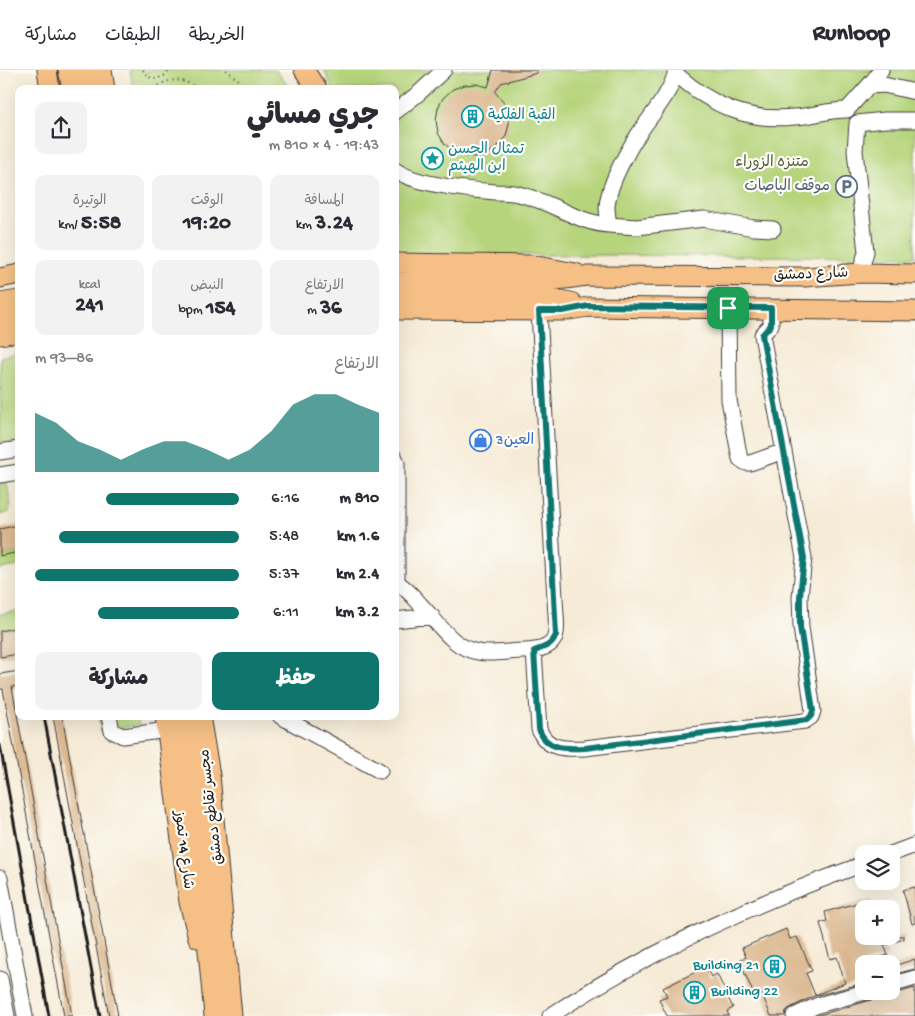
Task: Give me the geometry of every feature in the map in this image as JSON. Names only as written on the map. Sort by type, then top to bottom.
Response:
[{"type":"main road","points":[[48,70],[50,85]]},
{"type":"main road","points":[[68,70],[71,85]]},
{"type":"main road","points":[[85,70],[87,85]]},
{"type":"main road","points":[[102,70],[104,85]]},
{"type":"main road","points":[[304,70],[314,85]]},
{"type":"main road","name":"شارع دمشق","points":[[399,263],[532,265],[587,276],[804,277],[860,273],[915,274]]},
{"type":"main road","points":[[0,278],[15,275]]},
{"type":"main road","name":"شارع دمشق","points":[[399,282],[535,283],[587,276]]},
{"type":"main road","points":[[771,308],[770,294],[774,286],[804,277]]},
{"type":"main road","points":[[399,296],[534,296],[588,306],[915,312]]},
{"type":"main road","points":[[0,303],[15,301]]},
{"type":"main road","points":[[399,310],[563,311],[588,306]]},
{"type":"main road","points":[[0,318],[15,315]]},
{"type":"main road","points":[[0,335],[15,333]]},
{"type":"main road","name":"مجسر تقاطع دمشق","points":[[183,720],[213,899]]},
{"type":"main road","name":"مجسر تقاطع دمشق","points":[[201,720],[210,775],[213,899]]},
{"type":"main road","points":[[213,720],[233,895],[234,939],[230,984]]},
{"type":"main road","name":"شارع 14 تموز","points":[[166,723],[189,902],[211,982]]},
{"type":"main road","points":[[213,899],[230,984],[232,1016]]},
{"type":"main road","name":"شارع 14 تموز","points":[[213,899],[211,982],[214,1016]]},
{"type":"street","points":[[399,109],[444,70]]},
{"type":"street","points":[[609,225],[607,206],[621,166],[636,138],[664,96],[676,72],[709,99],[740,114],[791,118],[828,110],[847,110],[881,70]]},
{"type":"street","points":[[869,86],[884,85],[915,92]]},
{"type":"street","points":[[847,110],[857,123],[856,151],[866,252],[860,273]]},
{"type":"street","points":[[857,123],[885,120],[915,120]]},
{"type":"street","points":[[399,172],[413,179],[430,183],[522,194],[592,222],[609,225],[637,227],[704,220],[773,229]]},
{"type":"street","points":[[728,308],[729,400],[740,459],[750,463],[784,451]]},
{"type":"street","points":[[534,651],[539,729],[548,744],[558,748],[585,748],[809,718],[813,711],[800,612],[804,558],[762,335],[771,325],[771,308]]},
{"type":"street","points":[[399,584],[432,616],[443,630],[461,645],[478,652],[534,651],[553,642],[556,635],[539,311]]},
{"type":"street","points":[[0,452],[15,450]]},
{"type":"street","points":[[0,475],[15,473]]},
{"type":"street","points":[[399,620],[432,616]]},
{"type":"street","points":[[110,720],[112,731],[124,736],[166,723]]},
{"type":"street","points":[[287,720],[380,771]]},
{"type":"street","points":[[900,851],[915,845]]},
{"type":"street","points":[[550,1016],[634,966],[718,924],[812,883],[855,867]]},
{"type":"street","points":[[0,878],[25,1016]]},
{"type":"street","points":[[900,982],[915,978]]},
{"type":"street","points":[[0,979],[7,1016]]},
{"type":"street","points":[[794,1016],[818,1006],[855,995]]},
{"type":"path","points":[[143,70],[152,79],[161,78],[169,70]]},
{"type":"path","points":[[226,70],[243,85]]},
{"type":"path","points":[[161,78],[164,83]]},
{"type":"path","points":[[161,85],[179,80],[193,85]]},
{"type":"green space","points":[[130,70],[276,70],[287,85],[132,85]]},
{"type":"green space","name":"متنزه الزوراء","points":[[324,70],[915,70],[915,257],[399,254],[399,85],[331,85]]},
{"type":"green space","points":[[15,354],[15,443],[1,445],[0,357]]},
{"type":"green space","points":[[6,478],[11,506],[9,512],[0,515],[0,479]]},
{"type":"green space","points":[[15,553],[15,567],[0,569],[0,556]]},
{"type":"green space","points":[[15,612],[15,628],[0,631],[0,614]]},
{"type":"green space","points":[[99,720],[138,720],[139,725],[101,731]]},
{"type":"building","name":"القبة الفلكية","points":[[493,70],[537,70],[537,73],[501,83],[495,92],[503,101],[508,112],[509,124],[506,136],[489,153],[477,157],[465,156],[453,151],[444,143],[438,133],[436,120],[438,108],[443,98],[453,89],[464,85],[476,84],[488,87]]},
{"type":"building","points":[[15,526],[15,553],[0,556],[0,529]]},
{"type":"building","points":[[15,628],[15,655],[0,657],[0,631]]},
{"type":"building","points":[[15,672],[15,687],[12,687],[15,720],[18,720],[72,1016],[64,1016],[3,689],[0,689],[0,674]]},
{"type":"building","points":[[54,720],[63,720],[118,1016],[109,1016]]},
{"type":"building","points":[[915,887],[915,923],[912,924],[903,890]]},
{"type":"building","points":[[855,904],[855,945],[884,945],[888,955],[855,955],[855,985],[814,996],[790,1008],[786,1011],[785,1016],[771,1016],[761,992],[754,995],[739,960],[746,957],[742,948],[786,929],[790,939],[797,937],[812,971],[806,973],[815,995],[845,983],[837,957],[830,959],[820,923],[827,921],[825,912]]},
{"type":"building","points":[[915,959],[915,969],[900,973],[900,964]]},
{"type":"building","name":"Building 22","points":[[706,967],[711,977],[717,974],[733,1008],[727,1011],[729,1016],[667,1016],[659,999],[667,996],[663,988]]},
{"type":"building","points":[[915,988],[915,1016],[816,1016],[871,1000],[900,1000],[900,992]]},
{"type":"railway","points":[[45,720],[100,1016]]},
{"type":"railway","points":[[0,745],[49,1016]]},
{"type":"place","name":"القبة الفلكية","points":[[472,116]]},
{"type":"place","name":"تمثال الحسن ابن الهيثم","points":[[432,159]]},
{"type":"place","name":"موقف الباصات","points":[[846,187]]},
{"type":"place","name":"العين3","points":[[480,441]]},
{"type":"place","name":"Building 21","points":[[775,966]]},
{"type":"place","name":"Building 22","points":[[695,992]]},
{"type":"route","points":[[588,306],[728,308],[771,308],[771,327],[764,331],[762,335],[804,558],[800,597],[800,627],[812,714],[804,720],[585,748],[565,748],[548,744],[539,729],[534,651],[548,646],[553,642],[556,635],[539,311],[563,311],[588,306]]}]
